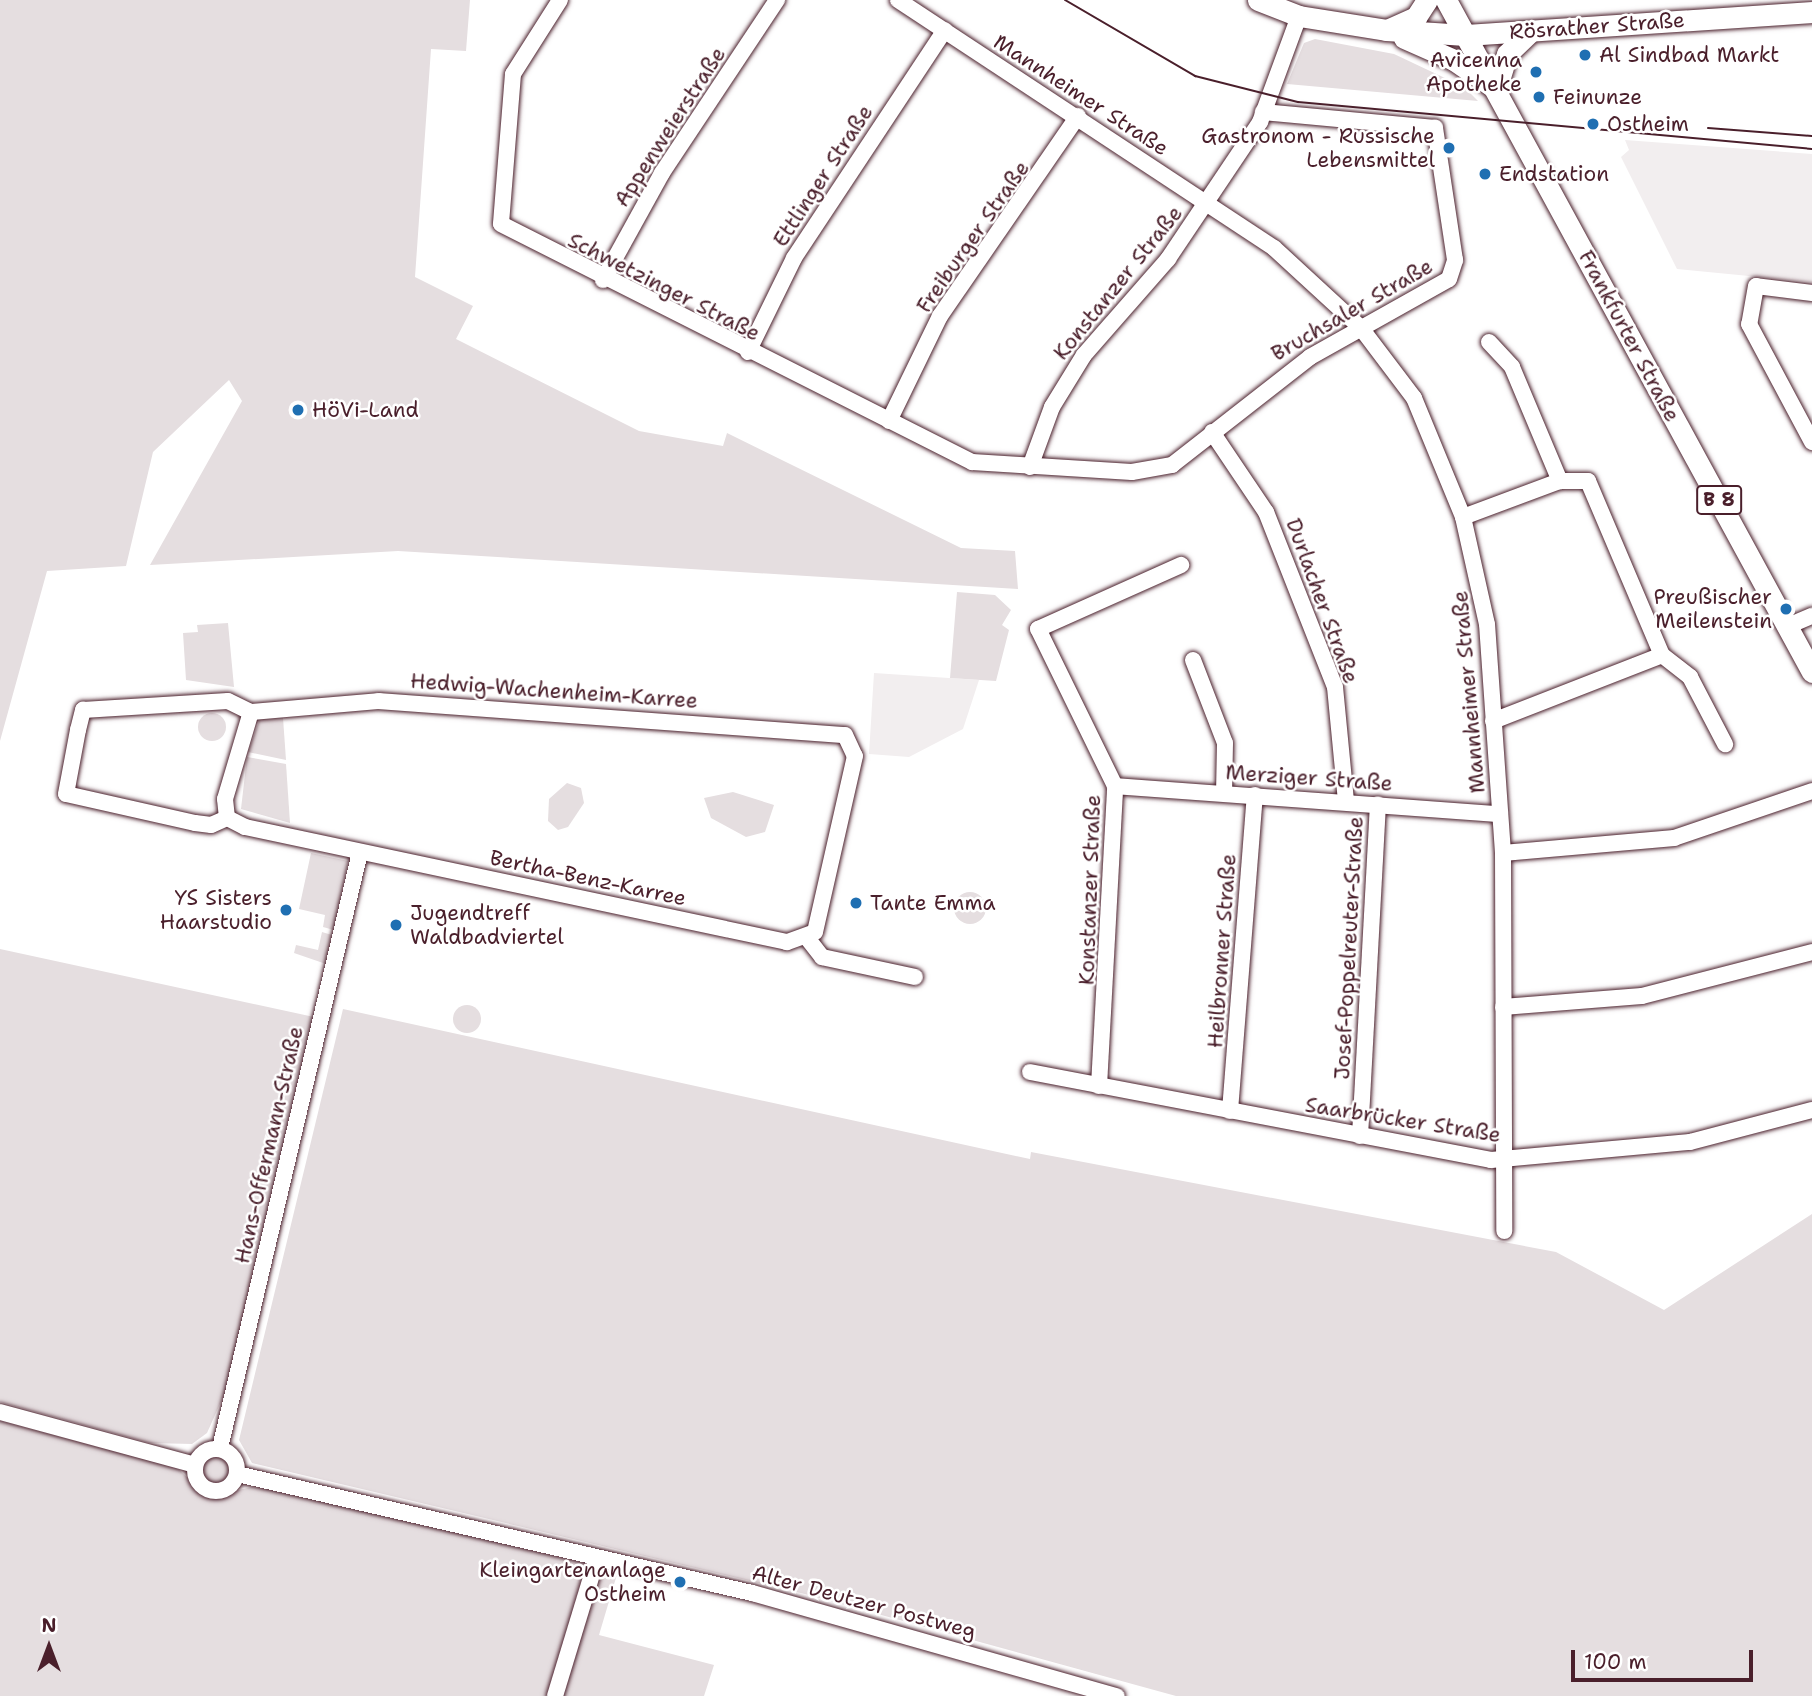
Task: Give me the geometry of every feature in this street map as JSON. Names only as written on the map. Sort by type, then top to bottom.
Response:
[{"type":"main road","points":[[1258,0],[1299,16],[1386,30],[1416,17],[1427,0]]},
{"type":"main road","name":"Frankfurter Straße","points":[[1446,0],[1812,671]]},
{"type":"main road","name":"Rösrather Straße","points":[[1386,30],[1466,35],[1812,12]]},
{"type":"main road","name":"B 8","points":[[1386,30],[1454,60],[1496,90]]},
{"type":"main road","points":[[1496,90],[1507,54],[1531,31]]},
{"type":"street","name":"Schwetzinger Straße","points":[[560,0],[513,75],[501,224],[603,280],[964,460],[1030,467]]},
{"type":"street","name":"Appenweierstraße","points":[[603,280],[662,173],[777,0]]},
{"type":"street","name":"Mannheimer Straße","points":[[898,0],[1208,203],[1284,256],[1361,328],[1414,398],[1463,517],[1486,613],[1503,853],[1504,1231]]},
{"type":"street","name":"Konstanzer Straße","points":[[1030,467],[1052,407],[1084,355],[1208,203],[1264,112],[1299,16]]},
{"type":"street","name":"Ettlinger Straße","points":[[748,352],[794,258],[945,30]]},
{"type":"street","name":"Bruchsaler Straße","points":[[1030,467],[1156,470],[1212,432],[1274,381],[1361,328],[1441,285],[1455,270],[1435,128],[1264,112]]},
{"type":"street","name":"Freiburger Straße","points":[[889,421],[940,316],[1078,117]]},
{"type":"street","points":[[1812,293],[1756,286],[1749,324],[1812,442]]},
{"type":"street","points":[[1489,342],[1512,367],[1560,481]]},
{"type":"street","name":"Durlacher Straße","points":[[1212,432],[1266,512],[1335,687],[1346,801]]},
{"type":"street","points":[[1463,517],[1560,481],[1588,481],[1662,655],[1690,677],[1726,744]]},
{"type":"street","name":"Konstanzer Straße","points":[[1098,1086],[1115,786],[1038,629],[1181,565]]},
{"type":"street","points":[[1788,625],[1812,616]]},
{"type":"street","points":[[1493,721],[1662,655]]},
{"type":"street","points":[[1193,660],[1224,743],[1224,793]]},
{"type":"street","points":[[228,701],[251,712],[225,799],[227,818],[203,824],[66,794],[83,710],[228,701]]},
{"type":"street","name":"Hedwig-Wachenheim-Karree","points":[[251,712],[379,701],[833,731],[851,742],[855,756],[819,923],[808,939]]},
{"type":"street","name":"Merziger Straße","points":[[1115,786],[1500,814]]},
{"type":"street","points":[[1503,853],[1674,838],[1812,791]]},
{"type":"street","name":"Heilbronner Straße","points":[[1230,1111],[1255,795]]},
{"type":"street","name":"Josef-Poppelreuter-Straße","points":[[1360,1136],[1378,804]]},
{"type":"street","name":"Bertha-Benz-Karree","points":[[227,818],[359,852],[787,942],[808,939]]},
{"type":"street","name":"Hans-Offermann-Straße","points":[[220,1448],[359,852]]},
{"type":"street","points":[[808,939],[822,957],[915,977]]},
{"type":"street","points":[[1503,1007],[1642,996],[1812,952]]},
{"type":"street","name":"Saarbrücker Straße","points":[[1030,1072],[1360,1136],[1503,1159],[1690,1142],[1812,1110]]},
{"type":"street","points":[[0,1412],[195,1465]]},
{"type":"street","points":[[220,1448],[234,1458],[237,1474],[228,1488],[211,1491],[198,1481],[195,1465],[204,1451],[220,1448]]},
{"type":"street","name":"Alter Deutzer Postweg","points":[[237,1474],[752,1593],[1117,1696]]},
{"type":"street","points":[[555,1696],[597,1558]]},
{"type":"shaded area","points":[[0,0],[470,0],[466,51],[431,49],[415,277],[473,306],[456,339],[639,431],[723,446],[727,433],[961,548],[1015,551],[1018,589],[398,551],[150,565],[242,401],[229,380],[153,452],[126,566],[47,571],[0,741]]},
{"type":"shaded area","points":[[1315,39],[1394,54],[1464,87],[1478,101],[1287,84],[1304,43]]},
{"type":"shaded area","points":[[1625,140],[1812,154],[1812,282],[1677,269],[1621,157],[1629,150]]},
{"type":"shaded area","points":[[957,592],[995,595],[1011,610],[1002,625],[1009,630],[996,681],[950,678]]},
{"type":"shaded area","points":[[228,623],[234,687],[186,680],[183,633],[198,632],[197,625]]},
{"type":"shaded area","points":[[874,673],[979,680],[963,729],[909,757],[869,754]]},
{"type":"shaded area","points":[[212,713],[222,717],[226,727],[222,737],[212,741],[202,737],[198,727],[202,717]]},
{"type":"shaded area","points":[[283,718],[286,760],[248,752],[260,719]]},
{"type":"shaded area","points":[[247,757],[286,764],[290,823],[241,809]]},
{"type":"shaded area","points":[[567,783],[581,788],[584,803],[568,827],[558,830],[548,821],[549,799]]},
{"type":"shaded area","points":[[733,792],[774,805],[765,832],[746,837],[711,818],[704,798]]},
{"type":"shaded area","points":[[311,853],[348,861],[334,930],[323,927],[325,915],[299,909]]},
{"type":"shaded area","points":[[970,892],[981,897],[986,908],[981,919],[970,924],[959,919],[954,908],[959,897]]},
{"type":"shaded area","points":[[322,932],[332,935],[326,964],[294,953],[296,945],[318,950]]},
{"type":"shaded area","points":[[0,949],[314,1017],[227,1388],[207,1433],[192,1444],[150,1443],[0,1402]]},
{"type":"shaded area","points":[[467,1005],[477,1009],[481,1019],[477,1029],[467,1033],[457,1029],[453,1019],[457,1009]]},
{"type":"shaded area","points":[[343,1009],[1030,1159],[1031,1152],[1556,1252],[1664,1310],[1812,1214],[1812,1696],[1176,1696],[805,1594],[252,1463],[239,1440]]},
{"type":"shaded area","points":[[0,1421],[177,1468],[208,1497],[252,1487],[280,1490],[618,1571],[599,1635],[714,1665],[704,1696],[0,1696]]},
{"type":"shaded area","points":[[215,1454],[226,1458],[230,1469],[226,1480],[215,1484],[204,1480],[200,1469],[204,1458]]},
{"type":"tram line","points":[[1065,0],[1195,76],[1298,102],[1812,149]]},
{"type":"tram line","points":[[1708,128],[1812,136]]},
{"type":"place","name":"Al Sindbad Markt","points":[[1585,55]]},
{"type":"place","name":"Avicenna Apotheke","points":[[1536,72]]},
{"type":"place","name":"Feinunze","points":[[1539,97]]},
{"type":"place","name":"Ostheim","points":[[1593,124]]},
{"type":"place","name":"Gastronom - Russische Lebensmittel","points":[[1449,148]]},
{"type":"place","name":"Endstation","points":[[1485,174]]},
{"type":"place","name":"HöVi-Land","points":[[298,410]]},
{"type":"place","name":"Preußischer Meilenstein","points":[[1786,609]]},
{"type":"place","name":"Tante Emma","points":[[856,903]]},
{"type":"place","name":"YS Sisters Haarstudio","points":[[286,910]]},
{"type":"place","name":"Jugendtreff Waldbadviertel","points":[[396,925]]},
{"type":"place","name":"Kleingartenanlage Ostheim","points":[[680,1582]]}]
